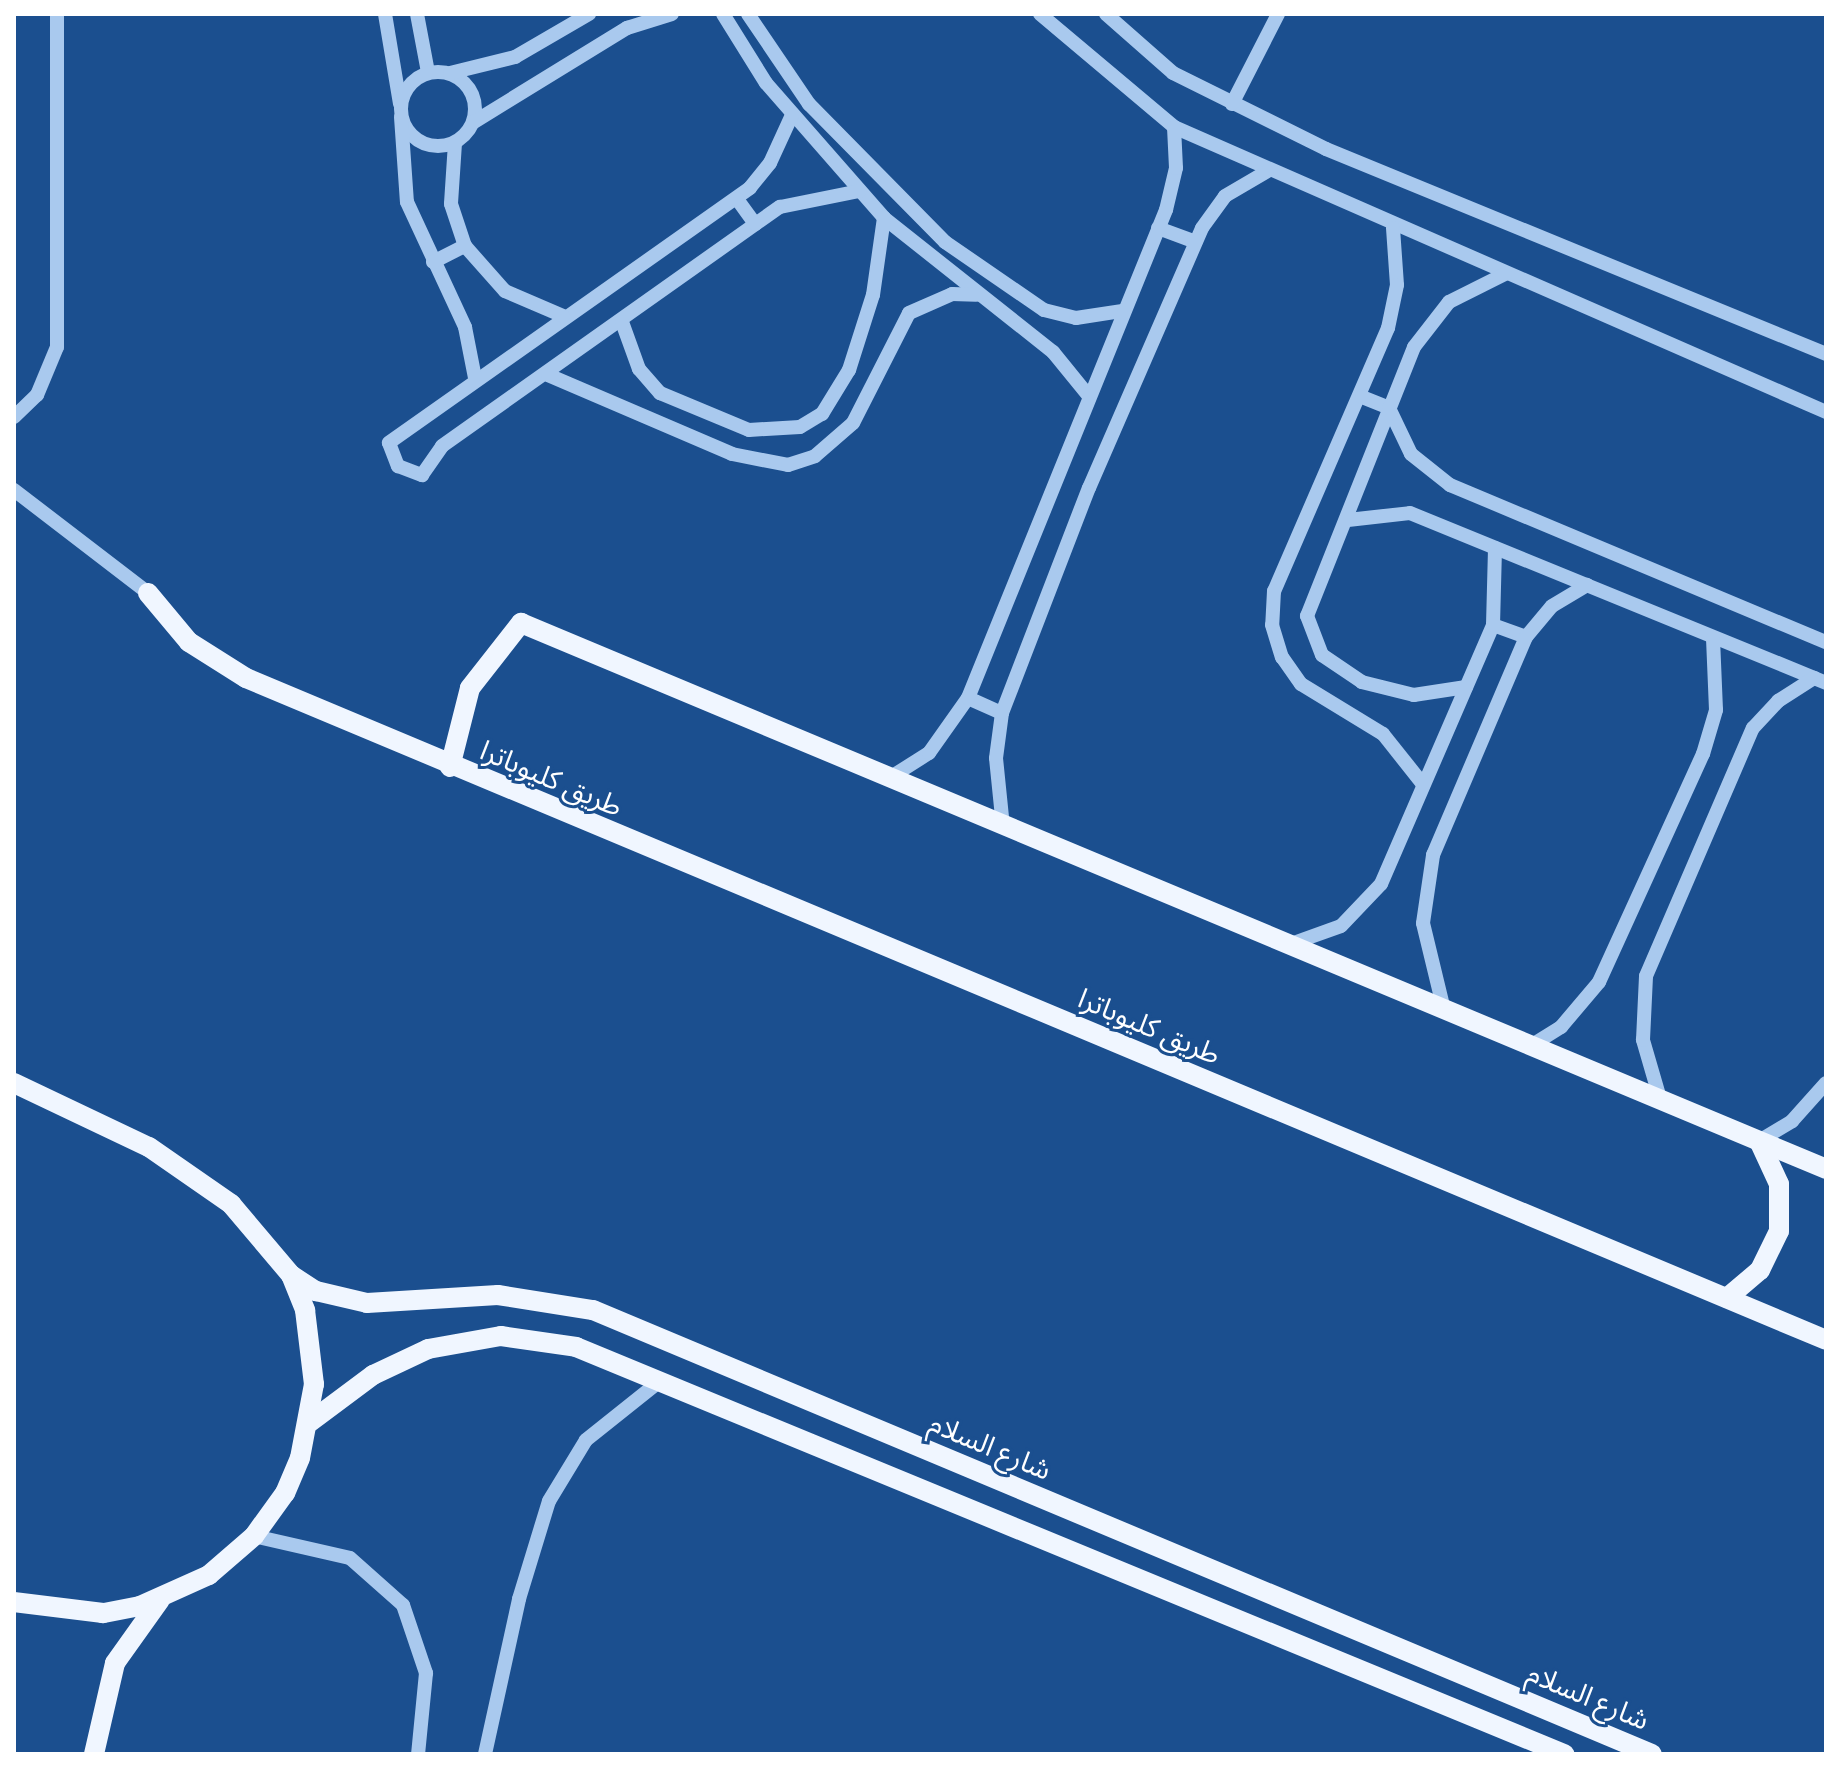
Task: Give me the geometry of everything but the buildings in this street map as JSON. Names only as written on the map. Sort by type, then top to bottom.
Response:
[{"type":"main road","name":"طريق كليوباترا","points":[[148,593],[189,642],[226,668],[450,767],[1826,1340]]},
{"type":"main road","points":[[450,767],[470,688],[521,623],[1826,1169]]},
{"type":"main road","points":[[14,1083],[149,1147],[231,1204],[291,1275],[312,1347],[310,1422],[285,1493],[254,1536],[209,1575],[162,1598],[103,1613],[14,1602]]},
{"type":"main road","points":[[1727,1298],[1760,1270],[1779,1231],[1779,1184],[1759,1141]]},
{"type":"main road","name":"شارع السلام","points":[[291,1275],[316,1291],[367,1303],[498,1295],[593,1310],[1652,1754]]},
{"type":"main road","points":[[310,1422],[395,1363],[476,1339],[564,1344],[1564,1754]]},
{"type":"main road","points":[[1053,1544],[1066,1510]]},
{"type":"main road","points":[[94,1754],[115,1663],[162,1598]]},
{"type":"street","points":[[14,417],[42,388],[57,347],[57,14]]},
{"type":"street","points":[[385,14],[400,111],[407,202],[465,327],[475,378]]},
{"type":"street","points":[[417,14],[428,72]]},
{"type":"street","points":[[400,111],[414,79],[428,72],[450,73],[515,57],[589,14]]},
{"type":"street","points":[[563,316],[505,291],[465,246],[451,204],[455,143],[474,122],[627,28],[672,14]]},
{"type":"street","points":[[723,14],[792,115],[884,218],[976,295],[1032,333],[1088,395]]},
{"type":"street","points":[[748,14],[809,104],[878,180],[945,242],[1044,310],[1076,318],[1122,311]]},
{"type":"street","points":[[1106,14],[1173,73],[1326,149],[1826,354]]},
{"type":"street","points":[[1232,104],[1278,14]]},
{"type":"street","points":[[1045,15],[1174,127],[1393,228],[1826,412]]},
{"type":"street","points":[[450,73],[471,93],[474,122]]},
{"type":"street","points":[[400,111],[422,143],[455,143]]},
{"type":"street","points":[[792,115],[770,163],[737,199],[563,316],[389,443],[398,466],[422,475],[442,446],[548,375],[755,224],[794,201],[859,191]]},
{"type":"street","points":[[891,777],[929,753],[968,698],[1158,228],[1176,168],[1174,127]]},
{"type":"street","points":[[1003,827],[996,770],[1002,713],[1089,488],[1196,242],[1225,196],[1266,172]]},
{"type":"street","points":[[737,199],[755,224]]},
{"type":"street","points":[[622,322],[639,369],[660,393],[749,430],[800,427],[822,414],[849,370],[873,295],[884,218]]},
{"type":"street","points":[[1158,228],[1196,242]]},
{"type":"street","points":[[1393,228],[1394,307],[1362,397],[1274,591],[1272,625],[1282,657],[1301,684],[1383,734],[1422,783]]},
{"type":"street","points":[[433,262],[465,246]]},
{"type":"street","points":[[1466,687],[1414,695],[1388,691],[1322,655],[1307,616],[1348,520],[1389,408],[1434,317],[1469,288],[1505,274]]},
{"type":"street","points":[[548,375],[732,454],[788,465],[815,456],[853,423],[909,313],[940,297],[976,295]]},
{"type":"street","points":[[1032,333],[1044,310]]},
{"type":"street","points":[[1362,397],[1389,408],[1411,454],[1450,485],[1826,642]]},
{"type":"street","points":[[14,490],[148,593]]},
{"type":"street","points":[[1348,520],[1410,513],[1820,680]]},
{"type":"street","points":[[1288,945],[1341,926],[1364,907],[1391,864],[1422,783],[1493,625],[1495,548]]},
{"type":"street","points":[[1444,1011],[1426,946],[1427,874],[1526,637],[1552,606],[1587,585]]},
{"type":"street","points":[[1493,625],[1526,637]]},
{"type":"street","points":[[1529,1047],[1561,1027],[1599,982],[1703,754],[1718,684],[1713,639]]},
{"type":"street","points":[[1661,1102],[1643,1040],[1646,976],[1753,728],[1778,701],[1820,680]]},
{"type":"street","points":[[968,698],[1002,713]]},
{"type":"street","points":[[1759,1141],[1802,1112],[1826,1083]]},
{"type":"street","points":[[485,1754],[519,1599],[549,1501],[586,1440],[660,1381]]},
{"type":"street","points":[[254,1536],[350,1558],[398,1598],[425,1664],[418,1754]]}]
